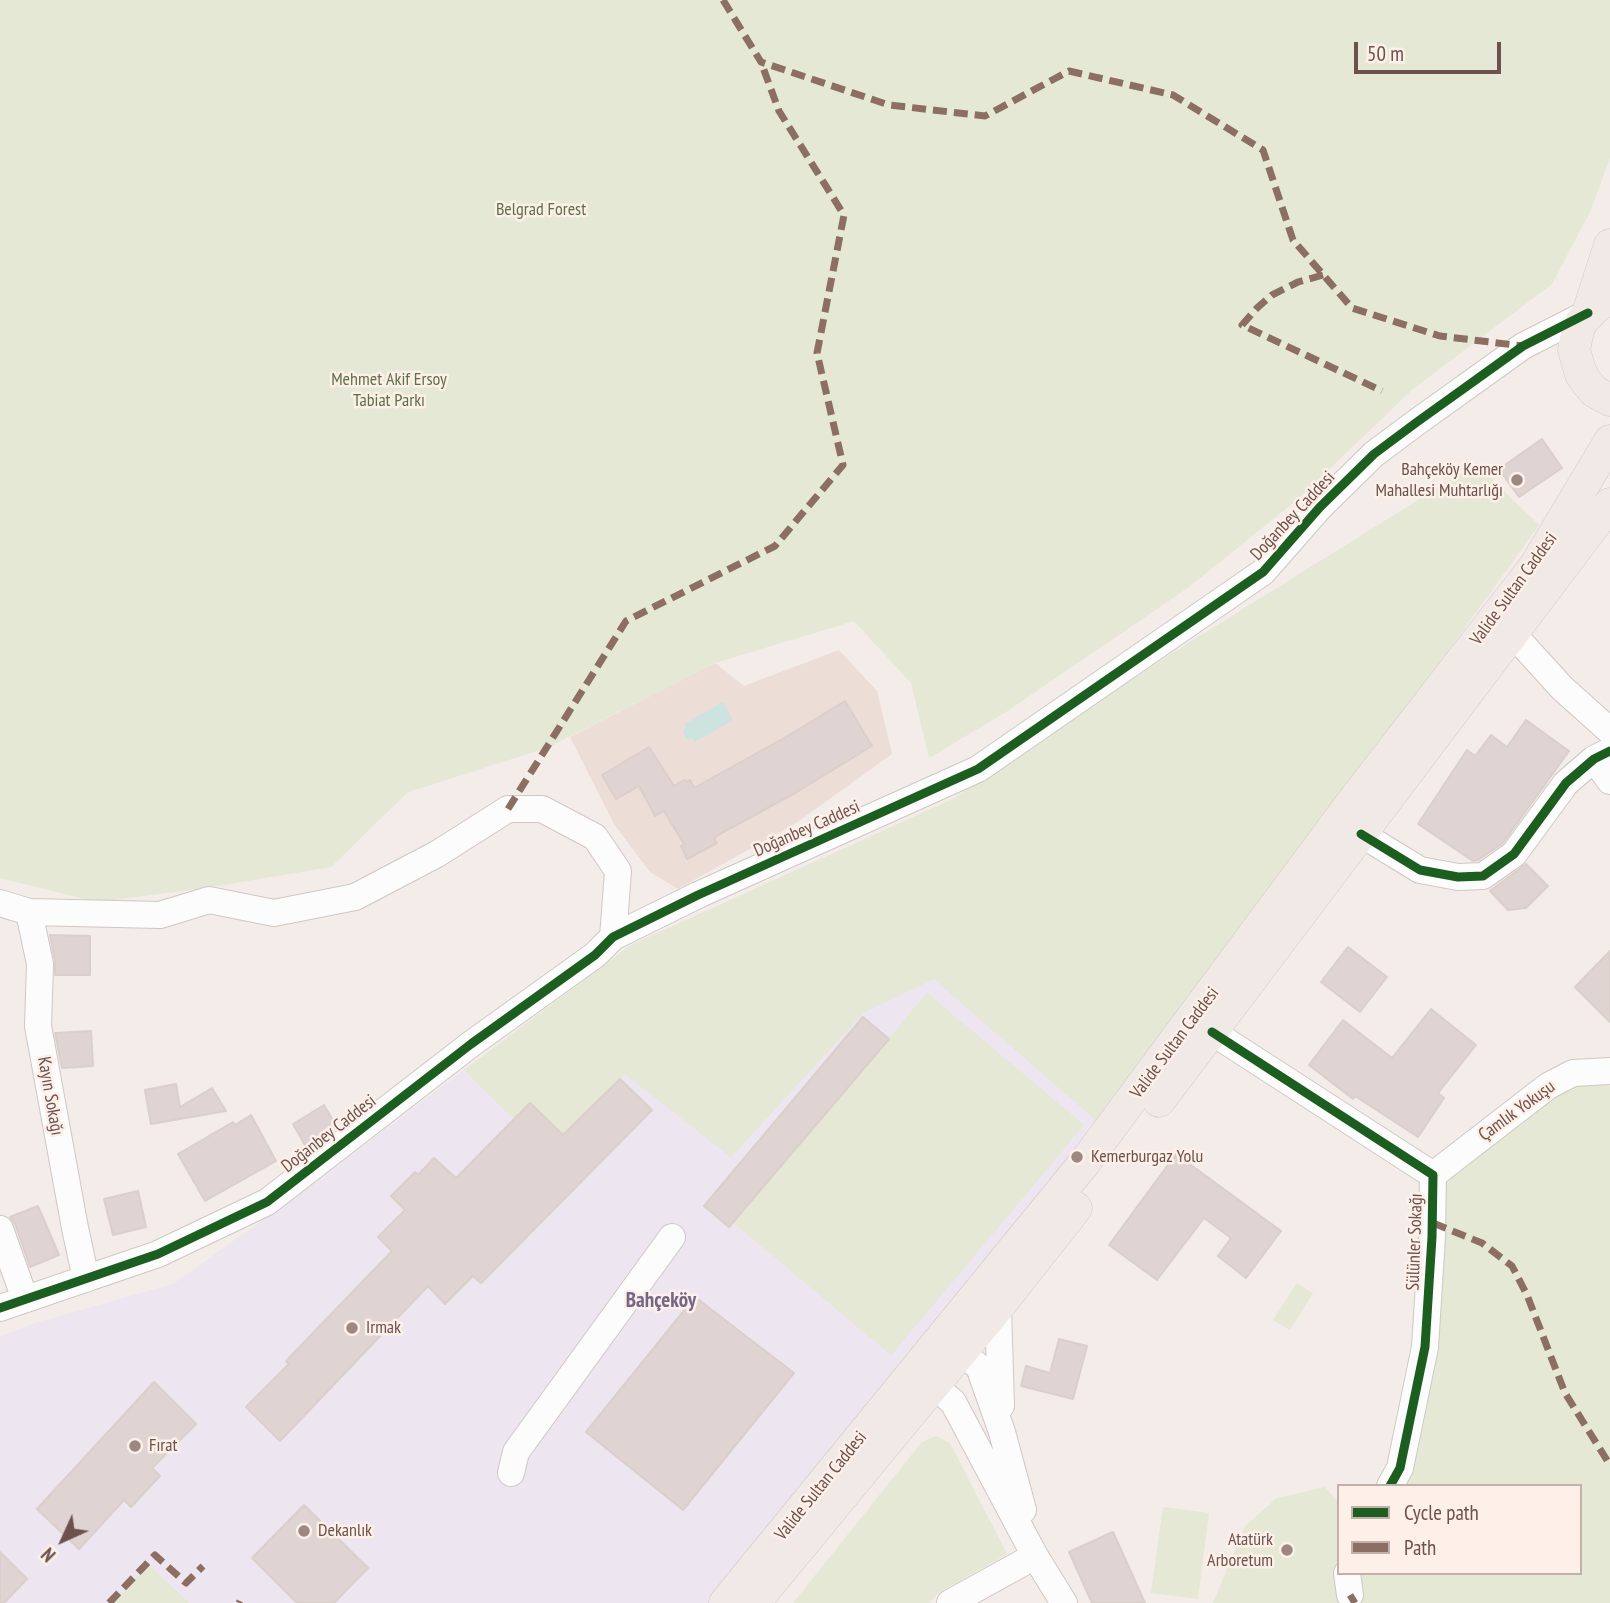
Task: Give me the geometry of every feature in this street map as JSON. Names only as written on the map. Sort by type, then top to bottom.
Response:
[{"type":"main road","name":"Valide Sultan Caddesi","points":[[725,1603],[947,1350],[1350,805],[1535,566],[1604,452],[1595,419],[1591,381],[1574,350],[1578,330],[1599,306],[1610,245]]},
{"type":"main road","name":"Valide Sultan Caddesi","points":[[754,1603],[933,1385],[947,1350],[998,1307],[1212,1032],[1513,633],[1607,516]]},
{"type":"street","name":"Doğanbey Caddesi","points":[[0,1308],[158,1254],[267,1202],[471,1044],[595,954],[613,937],[698,895],[978,769],[1263,572],[1320,507],[1374,454],[1523,346],[1599,306]]},
{"type":"street","points":[[1523,346],[1547,348],[1591,381]]},
{"type":"street","points":[[1513,633],[1562,688],[1610,731]]},
{"type":"street","points":[[1361,834],[1420,870],[1458,877],[1483,876],[1514,854],[1566,783],[1602,755],[1610,781]]},
{"type":"street","points":[[0,903],[29,912],[160,915],[209,900],[274,913],[355,897],[438,854],[508,809],[542,809],[596,837],[618,871],[613,937]]},
{"type":"street","name":"Kayın Sokağı","points":[[29,912],[40,964],[38,1026],[86,1279]]},
{"type":"street","name":"Sülünler Sokağı","points":[[1212,1032],[1433,1175],[1425,1347],[1400,1468],[1391,1484]]},
{"type":"street","name":"Çamlık Yokuşu","points":[[1433,1175],[1548,1086],[1573,1073],[1610,1070]]},
{"type":"street","points":[[0,1229],[25,1300]]},
{"type":"street","points":[[511,1473],[516,1452],[672,1237]]},
{"type":"street","points":[[998,1307],[1002,1432]]},
{"type":"street","points":[[947,1350],[979,1367],[1002,1432],[1035,1556]]},
{"type":"street","points":[[933,1385],[953,1402],[1035,1556],[1064,1603]]},
{"type":"street","points":[[950,1603],[1035,1556]]},
{"type":"shaded area","points":[[1476,464],[1539,525],[1185,1016],[711,1603],[0,1603],[0,1337],[35,1323],[173,1284],[291,1200],[631,945],[953,799],[1163,659]]},
{"type":"shaded area","points":[[839,650],[877,691],[892,754],[796,823],[678,889],[650,872],[614,824],[570,737],[715,663],[744,686]]},
{"type":"green space","name":"Mehmet Akif Ersoy Tabiat Parkı","points":[[0,0],[1610,0],[1610,158],[1590,212],[1552,284],[1413,389],[1298,499],[1189,587],[1006,712],[929,758],[911,683],[854,621],[715,663],[547,748],[408,792],[331,867],[205,888],[97,902],[0,878]]},
{"type":"green space","points":[[1476,464],[1539,525],[1185,1016],[1098,1122],[934,979],[863,1013],[731,1157],[625,1074],[563,1135],[530,1103],[514,1119],[464,1070],[631,945],[953,799],[1163,659]]},
{"type":"green space","points":[[927,993],[1084,1125],[891,1355],[734,1223]]},
{"type":"green space","points":[[1575,1081],[1610,1086],[1610,1603],[1213,1603],[1245,1526],[1277,1498],[1325,1487],[1337,1501],[1337,1575],[1582,1575],[1582,1484],[1393,1484],[1400,1468],[1433,1175]]},
{"type":"green space","points":[[1297,1283],[1313,1293],[1290,1330],[1273,1320]]},
{"type":"green space","points":[[936,1436],[950,1443],[1007,1554],[938,1593],[929,1603],[793,1603],[921,1443]]},
{"type":"green space","points":[[1163,1507],[1209,1513],[1198,1599],[1151,1593]]},
{"type":"green space","points":[[148,1565],[189,1603],[113,1603]]},
{"type":"water","points":[[723,702],[733,720],[695,742],[693,739],[686,739],[683,731],[685,724]]},
{"type":"building","points":[[1542,439],[1562,468],[1519,497],[1499,469]]},
{"type":"building","points":[[845,701],[872,746],[795,793],[718,835],[714,839],[717,843],[687,859],[681,846],[684,844],[664,811],[655,816],[639,786],[616,799],[602,775],[649,747],[674,786],[684,780],[690,780],[694,788]]},
{"type":"building","points":[[1526,720],[1569,751],[1503,843],[1473,861],[1418,824],[1467,750],[1475,756],[1491,735],[1507,747]]},
{"type":"building","points":[[1526,864],[1548,886],[1526,908],[1508,910],[1490,891]]},
{"type":"building","points":[[50,935],[90,936],[90,975],[55,975]]},
{"type":"building","points":[[1348,947],[1387,977],[1360,1012],[1321,982]]},
{"type":"building","points":[[1610,951],[1610,1022],[1575,987]]},
{"type":"building","points":[[1431,1009],[1476,1045],[1438,1093],[1444,1098],[1418,1137],[1355,1096],[1353,1099],[1309,1065],[1343,1020],[1392,1058]]},
{"type":"building","points":[[863,1017],[889,1039],[729,1227],[704,1206]]},
{"type":"building","points":[[91,1031],[93,1066],[62,1068],[55,1033]]},
{"type":"building","points":[[620,1079],[652,1110],[481,1283],[473,1276],[445,1304],[428,1286],[280,1441],[246,1407],[289,1364],[286,1361],[392,1251],[378,1237],[405,1210],[391,1196],[415,1172],[418,1175],[434,1158],[456,1178],[530,1103],[563,1135]]},
{"type":"building","points":[[176,1084],[180,1107],[212,1088],[226,1111],[151,1124],[145,1090]]},
{"type":"building","points":[[324,1105],[337,1127],[316,1144],[314,1140],[305,1145],[293,1124]]},
{"type":"building","points":[[251,1115],[276,1161],[205,1201],[178,1154],[233,1122],[235,1125]]},
{"type":"building","points":[[1176,1154],[1281,1231],[1246,1278],[1218,1256],[1231,1238],[1204,1218],[1157,1280],[1109,1245]]},
{"type":"building","points":[[138,1191],[146,1227],[113,1235],[104,1199]]},
{"type":"building","points":[[38,1206],[59,1255],[30,1267],[10,1217]]},
{"type":"building","points":[[695,1297],[794,1373],[683,1510],[586,1432]]},
{"type":"building","points":[[1059,1339],[1087,1346],[1073,1399],[1021,1386],[1026,1366],[1050,1373]]},
{"type":"building","name":"Fırat","points":[[154,1382],[196,1424],[152,1468],[160,1476],[131,1507],[124,1500],[79,1549],[37,1509]]},
{"type":"building","name":"Dekanlık","points":[[304,1505],[368,1568],[334,1603],[297,1603],[252,1558]]},
{"type":"building","points":[[1113,1532],[1145,1603],[1092,1603],[1069,1552]]},
{"type":"building","points":[[0,1552],[27,1579],[4,1603],[0,1603]]},
{"type":"marked path","points":[[723,0],[761,62],[889,105],[985,116],[1069,71],[1173,95],[1263,150],[1293,240],[1352,308],[1440,336],[1523,346]]},
{"type":"marked path","points":[[508,809],[626,621],[775,546],[843,465],[817,353],[844,215],[779,111],[761,62]]},
{"type":"marked path","points":[[1323,275],[1298,282],[1272,295],[1242,325],[1382,391]]},
{"type":"marked path","points":[[1433,1223],[1482,1243],[1512,1266],[1527,1295],[1565,1393],[1610,1465]]},
{"type":"marked path","points":[[109,1603],[155,1555],[186,1583],[203,1566]]},
{"type":"marked path","points":[[1350,1595],[1355,1603]]},
{"type":"cycle path","points":[[0,1308],[158,1254],[267,1202],[471,1044],[595,955],[613,937],[698,895],[978,769],[1263,572],[1320,507],[1374,454],[1523,346],[1588,313]]},
{"type":"cycle path","points":[[1361,834],[1420,870],[1458,877],[1483,876],[1514,854],[1566,783],[1594,759],[1610,751]]},
{"type":"cycle path","points":[[1212,1032],[1433,1175],[1425,1347],[1400,1468],[1391,1484]]},
{"type":"place","name":"Bahçeköy Kemer Mahallesi Muhtarlığı","points":[[1517,480]]},
{"type":"place","name":"Kemerburgaz Yolu","points":[[1077,1157]]},
{"type":"place","name":"Irmak","points":[[352,1328]]},
{"type":"place","name":"Fırat","points":[[135,1446]]},
{"type":"place","name":"Dekanlık","points":[[304,1531]]},
{"type":"place","name":"Atatürk Arboretum","points":[[1287,1550]]},
{"type":"district","name":"Bahçeköy","points":[[661,1301]]},
{"type":"park label","name":"Belgrad Forest","points":[[541,210]]}]
